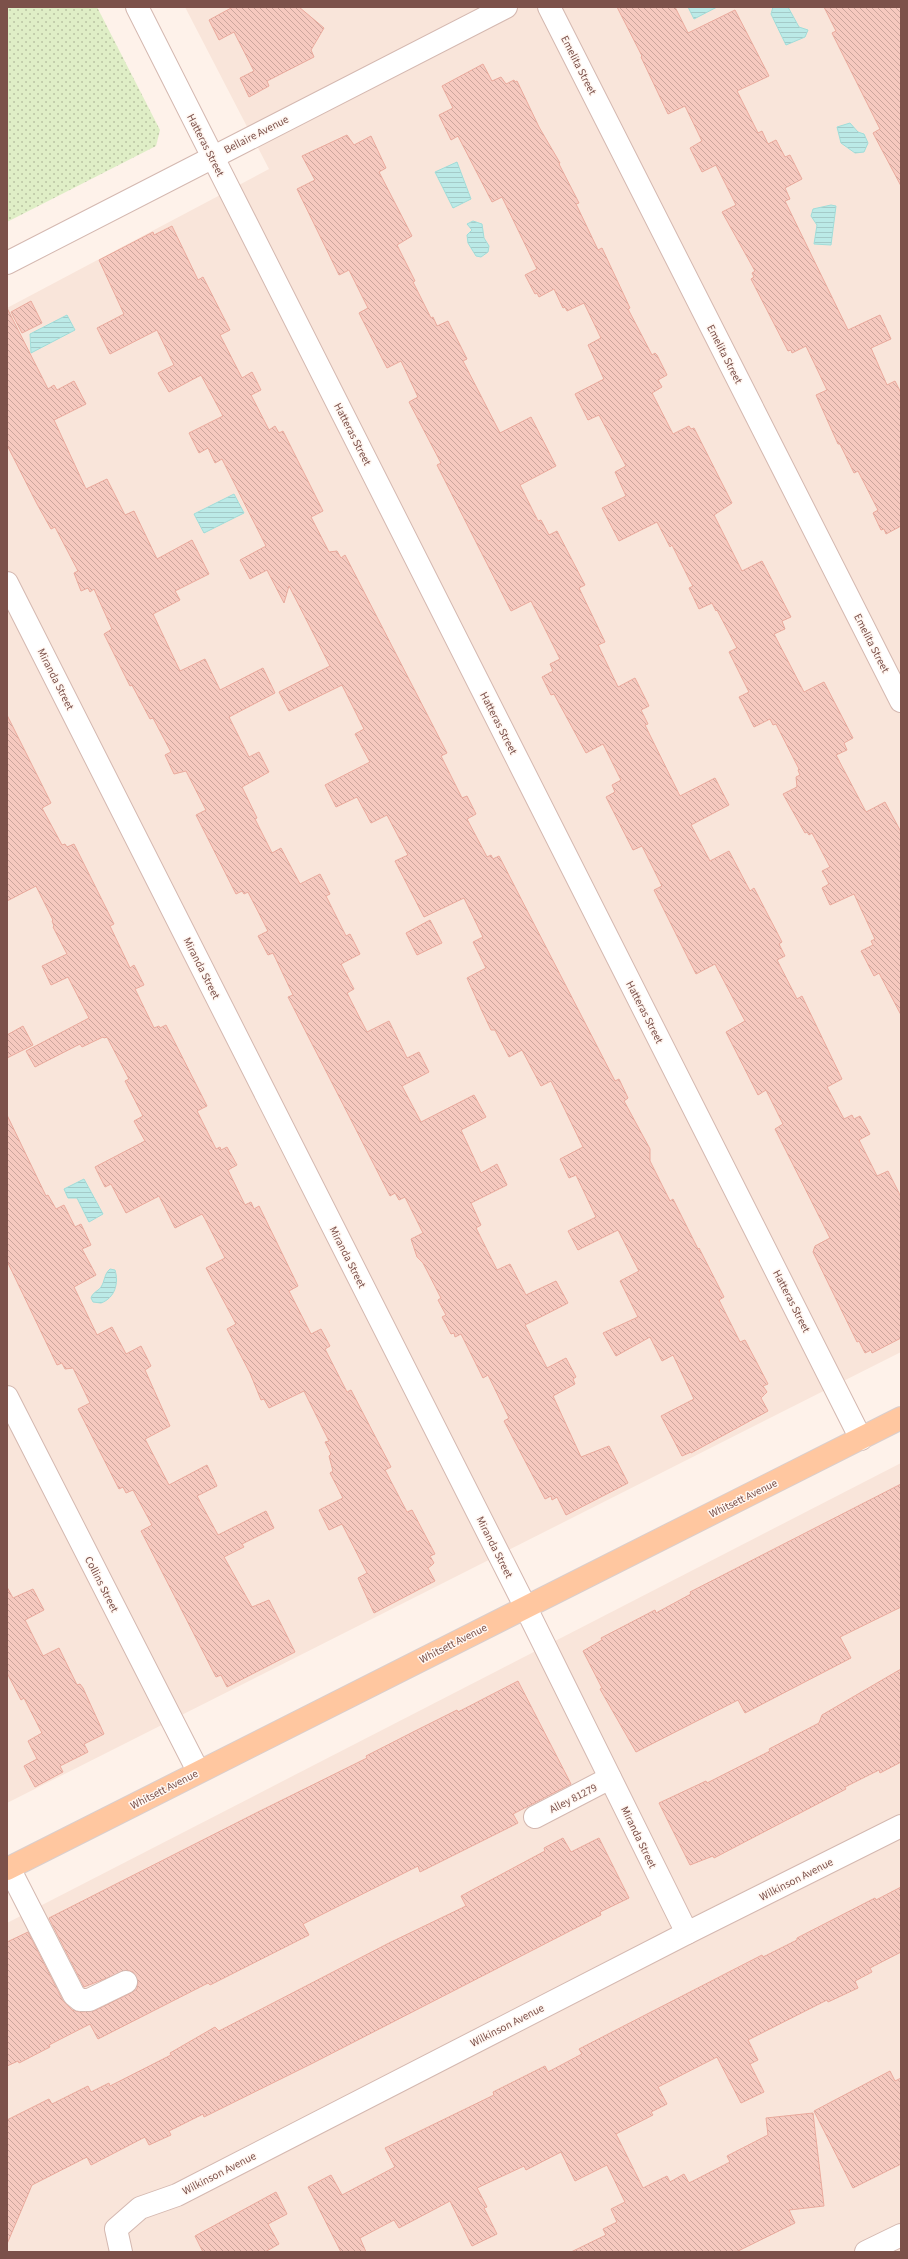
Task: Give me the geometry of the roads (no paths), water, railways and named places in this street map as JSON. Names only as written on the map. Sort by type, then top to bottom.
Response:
[{"type":"main road","name":"Whitsett Avenue","points":[[8,1869],[198,1771],[525,1606],[862,1439],[901,1418]]},
{"type":"street","name":"Hatteras Street","points":[[137,7],[862,1439]]},
{"type":"street","name":"Bellaire Avenue","points":[[7,263],[212,156],[506,7]]},
{"type":"street","name":"Emelita Street","points":[[549,7],[901,701]]},
{"type":"street","name":"Miranda Street","points":[[7,583],[525,1606],[687,1933]]},
{"type":"street","name":"Collins Street","points":[[7,1397],[198,1771]]},
{"type":"street","name":"Alley 81279","points":[[535,1817],[610,1778]]},
{"type":"street","name":"Wilkinson Avenue","points":[[121,2252],[116,2229],[140,2208],[177,2195],[687,1933],[901,1826]]},
{"type":"street","points":[[8,1869],[74,1995],[80,2000],[89,2000],[126,1982]]},
{"type":"street","points":[[866,2252],[901,2235]]},
{"type":"water","points":[[688,7],[717,7],[694,19]]},
{"type":"water","points":[[773,7],[788,7],[799,27],[808,30],[805,37],[786,45],[771,14]]},
{"type":"water","points":[[850,123],[858,132],[864,134],[868,143],[864,152],[855,153],[841,143],[837,127]]},
{"type":"water","points":[[457,162],[471,199],[453,208],[435,172]]},
{"type":"water","points":[[831,205],[836,206],[831,245],[814,244],[817,225],[811,216],[813,209]]},
{"type":"water","points":[[473,221],[482,224],[484,238],[489,246],[488,252],[481,257],[476,256],[468,243],[467,235],[472,230],[467,224]]},
{"type":"water","points":[[67,315],[75,330],[31,353],[30,334]]},
{"type":"water","points":[[234,494],[244,513],[204,533],[194,514]]},
{"type":"water","points":[[84,1179],[103,1214],[89,1222],[77,1198],[68,1198],[64,1189]]},
{"type":"water","points":[[110,1269],[115,1270],[116,1275],[116,1285],[113,1294],[106,1301],[101,1303],[93,1302],[91,1298],[92,1296],[101,1287]]}]
